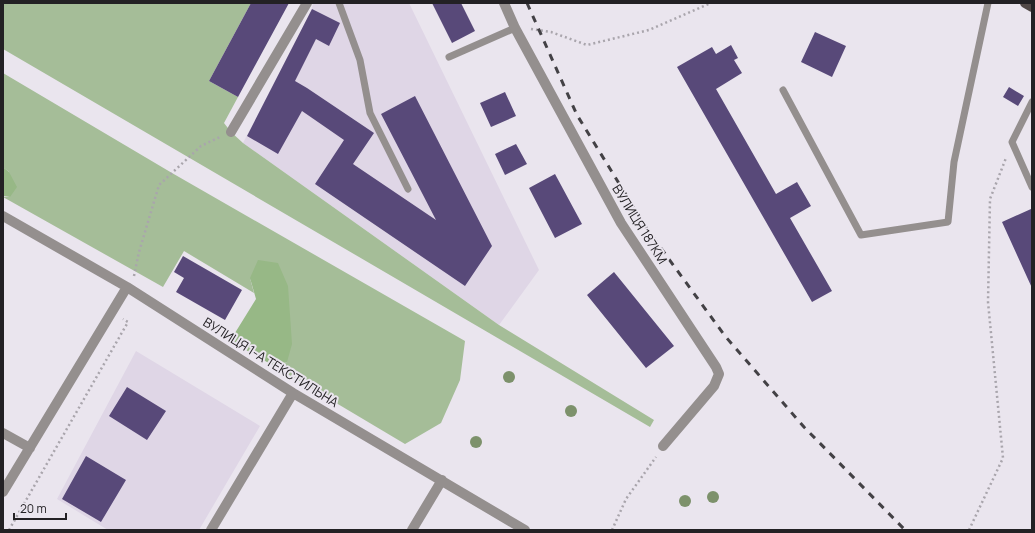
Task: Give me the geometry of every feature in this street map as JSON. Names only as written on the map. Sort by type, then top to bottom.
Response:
[{"type":"main road","points":[[1025,3],[1032,7]]},
{"type":"street","points":[[230,132],[307,3]]},
{"type":"street","name":"ВУЛИЦЯ 187КМ","points":[[504,3],[515,28],[621,223],[716,367],[718,374],[714,386],[663,446]]},
{"type":"street","name":"ВУЛИЦЯ 1-А ТЕКСТИЛЬНА","points":[[3,216],[129,289],[293,393],[525,530]]},
{"type":"street","points":[[3,492],[112,312],[129,289]]},
{"type":"street","points":[[210,530],[293,393]]},
{"type":"street","points":[[3,433],[30,448]]},
{"type":"street","points":[[412,530],[442,480]]},
{"type":"lane","points":[[338,3],[360,60],[370,113],[408,188]]},
{"type":"lane","points":[[783,90],[862,235],[948,222],[954,162],[988,3]]},
{"type":"lane","points":[[449,57],[515,28]]},
{"type":"lane","points":[[1032,102],[1012,142],[1032,187]]},
{"type":"path","points":[[515,28],[551,32],[587,45],[649,30],[711,3]]},
{"type":"path","points":[[129,289],[160,185],[201,146],[230,132]]},
{"type":"path","points":[[969,530],[1003,458],[988,302],[990,199],[1012,142]]},
{"type":"path","points":[[9,530],[128,322],[112,312]]},
{"type":"path","points":[[612,530],[626,498],[663,446]]},
{"type":"shaded area","points":[[313,3],[409,3],[539,270],[499,325],[243,143],[312,9]]},
{"type":"shaded area","points":[[136,351],[260,426],[199,530],[108,530],[57,499]]},
{"type":"green space","points":[[3,3],[251,3],[209,81],[238,97],[224,123],[231,132],[243,143],[499,325],[654,420],[650,427],[3,49]]},
{"type":"green space","points":[[3,73],[172,173],[465,341],[460,380],[441,423],[405,444],[274,366],[287,362],[250,278],[254,293],[184,251],[163,287],[3,197],[10,197],[9,172],[3,167]]},
{"type":"green space","points":[[3,167],[9,172],[17,187],[10,197],[3,196]]},
{"type":"green space","points":[[258,260],[278,263],[288,286],[292,344],[287,362],[274,366],[230,341],[256,299],[250,278]]},
{"type":"building","points":[[251,3],[289,3],[238,97],[209,81]]},
{"type":"building","points":[[432,3],[461,3],[475,31],[452,43]]},
{"type":"building","points":[[312,9],[340,23],[329,46],[316,39],[295,81],[374,133],[353,164],[436,220],[381,114],[415,96],[492,246],[465,286],[315,184],[344,140],[302,111],[278,154],[247,136]]},
{"type":"building","points":[[815,32],[846,46],[832,77],[801,62]]},
{"type":"building","points":[[731,45],[738,58],[734,60],[742,73],[716,89],[776,194],[797,182],[811,206],[790,218],[832,291],[812,302],[677,67],[712,47],[716,54]]},
{"type":"building","points":[[1009,87],[1024,96],[1018,106],[1003,97]]},
{"type":"building","points":[[505,92],[516,116],[491,127],[480,103]]},
{"type":"building","points":[[516,144],[527,164],[505,175],[495,154]]},
{"type":"building","points":[[555,174],[582,224],[555,238],[529,188]]},
{"type":"building","points":[[1031,209],[1032,212],[1032,288],[1002,222]]},
{"type":"building","points":[[183,256],[242,290],[225,320],[176,292],[184,278],[174,272]]},
{"type":"building","points":[[614,272],[674,346],[646,368],[587,295]]},
{"type":"building","points":[[127,387],[166,411],[147,440],[109,416]]},
{"type":"building","points":[[86,456],[126,480],[101,522],[62,499]]},
{"type":"railway","points":[[527,3],[577,115],[647,229],[725,336],[804,427],[905,530]]}]
